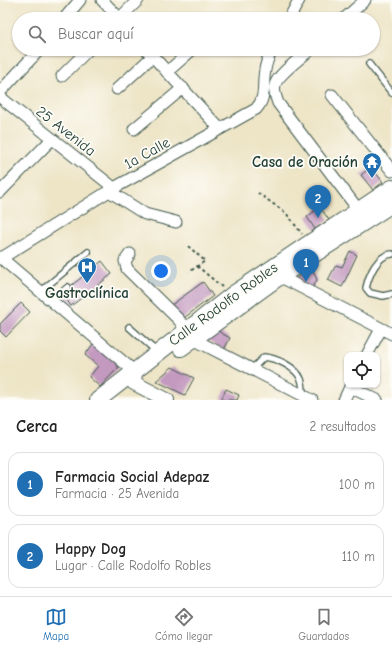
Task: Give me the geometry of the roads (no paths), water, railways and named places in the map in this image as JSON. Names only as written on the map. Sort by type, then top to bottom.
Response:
[{"type":"main road","name":"Calle Rodolfo Robles","points":[[98,400],[129,382],[190,334],[274,273],[363,216],[392,188]]},
{"type":"main road","name":"Calle Rodolfo Robles","points":[[112,400],[157,352],[190,334],[232,295],[274,273],[309,243],[363,216],[392,204]]},
{"type":"street","points":[[70,12],[80,0]]},
{"type":"street","points":[[102,0],[113,12]]},
{"type":"street","points":[[126,12],[138,0]]},
{"type":"street","points":[[293,12],[299,0]]},
{"type":"street","points":[[352,12],[365,0]]},
{"type":"street","points":[[0,92],[33,56]]},
{"type":"street","points":[[62,76],[82,56]]},
{"type":"street","points":[[117,89],[146,56]]},
{"type":"street","points":[[152,56],[220,129]]},
{"type":"street","points":[[167,72],[185,56]]},
{"type":"street","name":"1a Calle","points":[[0,258],[112,190],[256,109],[261,103],[263,96],[264,71],[269,56]]},
{"type":"street","points":[[303,56],[275,83],[274,92],[278,103],[363,216]]},
{"type":"street","points":[[134,129],[183,88]]},
{"type":"street","points":[[332,95],[392,171]]},
{"type":"street","name":"25 Avenida","points":[[0,97],[112,190],[145,214],[176,222]]},
{"type":"street","points":[[0,192],[52,139]]},
{"type":"street","points":[[130,254],[125,261],[127,269],[179,320],[190,334],[252,370],[307,397]]},
{"type":"street","points":[[0,258],[52,300],[129,382],[148,400]]},
{"type":"street","points":[[274,273],[392,334]]},
{"type":"street","points":[[369,352],[381,329]]},
{"type":"street","points":[[129,382],[167,400]]},
{"type":"street","points":[[344,400],[350,388]]},
{"type":"street","points":[[355,388],[377,400]]},
{"type":"lane","points":[[369,64],[392,93]]},
{"type":"lane","points":[[392,249],[373,270],[366,288],[370,293],[383,296],[392,294]]},
{"type":"lane","points":[[41,291],[88,252]]},
{"type":"lane","points":[[52,300],[68,287]]},
{"type":"lane","points":[[129,327],[157,352]]},
{"type":"lane","points":[[252,370],[264,357],[276,359],[297,373],[307,397]]},
{"type":"place","name":"Casa de Oración","points":[[372,179]]},
{"type":"place","name":"Happy Dog","points":[[318,218]]},
{"type":"place","name":"Farmacia Social Adepaz","points":[[306,282]]},
{"type":"place","name":"Gastroclínica","points":[[87,284]]}]
